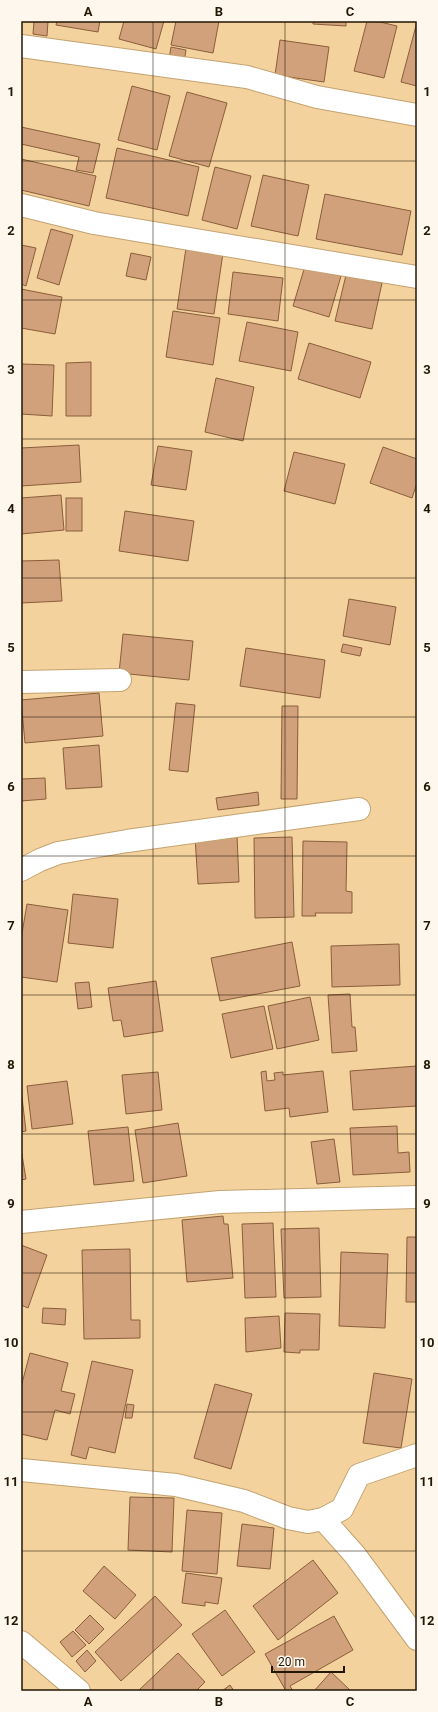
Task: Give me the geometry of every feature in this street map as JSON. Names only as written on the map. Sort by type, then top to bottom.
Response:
[{"type":"street","points":[[21,46],[247,77],[317,97],[417,115]]},
{"type":"street","points":[[21,206],[94,223],[417,277]]},
{"type":"street","points":[[21,682],[120,680]]},
{"type":"street","points":[[21,870],[40,860],[66,852],[126,841],[359,809]]},
{"type":"street","points":[[21,1222],[220,1202],[417,1197]]},
{"type":"street","points":[[21,1470],[176,1485],[244,1501],[288,1518],[308,1522],[323,1519],[342,1509],[359,1475],[417,1455]]},
{"type":"street","points":[[323,1519],[355,1555],[417,1639]]},
{"type":"street","points":[[21,1642],[79,1691]]},
{"type":"building","points":[[34,21],[48,21],[47,36],[33,34]]},
{"type":"building","points":[[57,21],[100,21],[98,32],[56,25]]},
{"type":"building","points":[[124,21],[164,21],[156,49],[119,39]]},
{"type":"building","points":[[176,21],[219,21],[213,53],[171,45]]},
{"type":"building","points":[[313,21],[346,21],[346,26],[313,24]]},
{"type":"building","points":[[367,21],[376,21],[397,26],[384,78],[354,71]]},
{"type":"building","points":[[417,22],[417,86],[401,82]]},
{"type":"building","points":[[280,40],[329,47],[324,82],[275,75]]},
{"type":"building","points":[[171,47],[186,50],[184,62],[169,59]]},
{"type":"building","points":[[132,86],[170,96],[157,150],[118,140]]},
{"type":"building","points":[[187,92],[227,103],[209,167],[169,156]]},
{"type":"building","points":[[21,127],[100,144],[93,173],[76,170],[79,157],[21,144]]},
{"type":"building","points":[[117,148],[199,167],[188,216],[106,198]]},
{"type":"building","points":[[21,159],[96,176],[89,206],[21,190]]},
{"type":"building","points":[[215,167],[251,176],[237,229],[202,220]]},
{"type":"building","points":[[263,175],[309,185],[298,236],[251,226]]},
{"type":"building","points":[[325,194],[411,211],[402,255],[316,239]]},
{"type":"building","points":[[51,229],[73,235],[59,285],[37,278]]},
{"type":"building","points":[[21,245],[36,248],[26,286],[21,284]]},
{"type":"building","points":[[186,248],[223,253],[214,314],[177,309]]},
{"type":"building","points":[[131,253],[151,257],[146,280],[126,276]]},
{"type":"building","points":[[305,266],[341,276],[329,317],[293,306]]},
{"type":"building","points":[[233,272],[283,278],[278,321],[228,314]]},
{"type":"building","points":[[346,275],[382,283],[372,329],[335,321]]},
{"type":"building","points":[[21,289],[62,297],[55,334],[21,328]]},
{"type":"building","points":[[173,311],[220,318],[213,365],[166,357]]},
{"type":"building","points":[[247,322],[298,332],[291,371],[239,361]]},
{"type":"building","points":[[309,343],[371,362],[360,398],[298,379]]},
{"type":"building","points":[[91,362],[91,416],[66,416],[66,363]]},
{"type":"building","points":[[21,364],[54,365],[52,416],[21,414]]},
{"type":"building","points":[[216,378],[254,387],[243,441],[205,432]]},
{"type":"building","points":[[79,445],[81,482],[21,486],[21,448]]},
{"type":"building","points":[[158,446],[192,451],[186,490],[151,485]]},
{"type":"building","points":[[383,447],[417,459],[417,483],[412,498],[370,483]]},
{"type":"building","points":[[294,452],[345,464],[335,504],[284,491]]},
{"type":"building","points":[[61,495],[64,530],[21,534],[21,498]]},
{"type":"building","points":[[66,498],[82,498],[82,531],[66,531]]},
{"type":"building","points":[[125,511],[194,521],[188,561],[119,551]]},
{"type":"building","points":[[59,560],[62,601],[21,603],[21,561]]},
{"type":"building","points":[[349,599],[396,607],[390,645],[343,636]]},
{"type":"building","points":[[123,634],[193,641],[189,680],[119,673]]},
{"type":"building","points":[[343,644],[362,648],[360,656],[341,652]]},
{"type":"building","points":[[246,648],[325,660],[320,698],[240,686]]},
{"type":"building","points":[[99,693],[103,736],[25,743],[21,700]]},
{"type":"building","points":[[176,703],[195,705],[188,772],[169,770]]},
{"type":"building","points":[[282,706],[298,706],[297,799],[281,799]]},
{"type":"building","points":[[99,745],[102,787],[66,789],[63,748]]},
{"type":"building","points":[[45,778],[46,799],[21,801],[21,779]]},
{"type":"building","points":[[258,792],[259,805],[218,810],[216,798]]},
{"type":"building","points":[[237,835],[239,882],[198,884],[195,837]]},
{"type":"building","points":[[292,837],[294,917],[255,918],[254,838]]},
{"type":"building","points":[[303,841],[347,842],[346,891],[352,892],[352,913],[315,913],[316,916],[302,916]]},
{"type":"building","points":[[73,894],[118,899],[113,948],[68,943]]},
{"type":"building","points":[[27,904],[68,910],[57,982],[21,977],[21,939]]},
{"type":"building","points":[[292,942],[300,986],[220,1001],[211,958]]},
{"type":"building","points":[[399,944],[400,985],[332,987],[331,946]]},
{"type":"building","points":[[156,981],[163,1031],[124,1037],[121,1020],[113,1021],[108,988]]},
{"type":"building","points":[[89,982],[92,1007],[78,1009],[75,983]]},
{"type":"building","points":[[350,994],[352,1027],[355,1027],[357,1051],[332,1053],[328,995]]},
{"type":"building","points":[[310,997],[319,1040],[277,1049],[268,1006]]},
{"type":"building","points":[[264,1006],[273,1049],[231,1058],[222,1014]]},
{"type":"building","points":[[417,1066],[417,1106],[353,1110],[350,1071]]},
{"type":"building","points":[[266,1071],[267,1081],[275,1080],[274,1073],[283,1072],[283,1075],[323,1071],[328,1112],[290,1117],[289,1108],[265,1111],[261,1072]]},
{"type":"building","points":[[158,1072],[162,1110],[126,1114],[122,1075]]},
{"type":"building","points":[[67,1081],[73,1124],[32,1129],[27,1086]]},
{"type":"building","points":[[21,1089],[26,1131],[21,1132]]},
{"type":"building","points":[[178,1123],[187,1176],[143,1183],[135,1130]]},
{"type":"building","points":[[397,1126],[398,1153],[409,1152],[410,1172],[353,1175],[350,1128]]},
{"type":"building","points":[[128,1127],[134,1181],[94,1185],[88,1131]]},
{"type":"building","points":[[334,1139],[340,1182],[317,1184],[311,1142]]},
{"type":"building","points":[[21,1149],[26,1179],[21,1180]]},
{"type":"building","points":[[223,1216],[224,1224],[228,1224],[233,1278],[187,1282],[182,1220]]},
{"type":"building","points":[[273,1223],[276,1297],[245,1298],[242,1224]]},
{"type":"building","points":[[319,1228],[321,1297],[284,1298],[281,1229]]},
{"type":"building","points":[[407,1237],[417,1237],[417,1302],[406,1302]]},
{"type":"building","points":[[21,1245],[47,1255],[28,1308],[21,1305]]},
{"type":"building","points":[[130,1249],[131,1320],[140,1320],[140,1338],[84,1339],[82,1250]]},
{"type":"building","points":[[341,1252],[388,1254],[385,1328],[339,1326]]},
{"type":"building","points":[[43,1308],[66,1309],[65,1325],[42,1323]]},
{"type":"building","points":[[285,1313],[320,1314],[319,1350],[300,1350],[300,1353],[284,1352]]},
{"type":"building","points":[[279,1316],[281,1348],[246,1352],[245,1318]]},
{"type":"building","points":[[30,1353],[68,1363],[61,1391],[75,1394],[70,1414],[55,1410],[47,1440],[21,1434],[21,1387]]},
{"type":"building","points":[[92,1361],[133,1370],[115,1453],[89,1447],[86,1459],[71,1455]]},
{"type":"building","points":[[374,1373],[412,1379],[401,1448],[363,1443]]},
{"type":"building","points":[[215,1384],[252,1394],[231,1469],[194,1458]]},
{"type":"building","points":[[127,1404],[134,1405],[132,1418],[125,1418]]},
{"type":"building","points":[[130,1497],[174,1498],[172,1552],[128,1550]]},
{"type":"building","points":[[187,1510],[222,1513],[217,1574],[182,1571]]},
{"type":"building","points":[[242,1524],[274,1528],[270,1569],[237,1566]]},
{"type":"building","points":[[313,1560],[338,1593],[278,1640],[253,1606]]},
{"type":"building","points":[[104,1566],[136,1595],[115,1619],[83,1591]]},
{"type":"building","points":[[186,1573],[222,1578],[218,1604],[205,1602],[205,1606],[182,1603]]},
{"type":"building","points":[[155,1596],[182,1625],[121,1681],[95,1652]]},
{"type":"building","points":[[225,1610],[255,1652],[222,1676],[192,1634]]},
{"type":"building","points":[[90,1615],[104,1629],[89,1644],[75,1630]]},
{"type":"building","points":[[334,1616],[353,1650],[290,1686],[293,1691],[286,1691],[265,1654]]},
{"type":"building","points":[[73,1631],[86,1645],[72,1657],[60,1642]]},
{"type":"building","points":[[87,1650],[96,1661],[85,1672],[76,1661]]},
{"type":"building","points":[[178,1653],[205,1682],[196,1691],[138,1691]]},
{"type":"building","points":[[331,1672],[351,1691],[314,1691]]},
{"type":"building","points":[[230,1685],[234,1691],[222,1691]]}]
